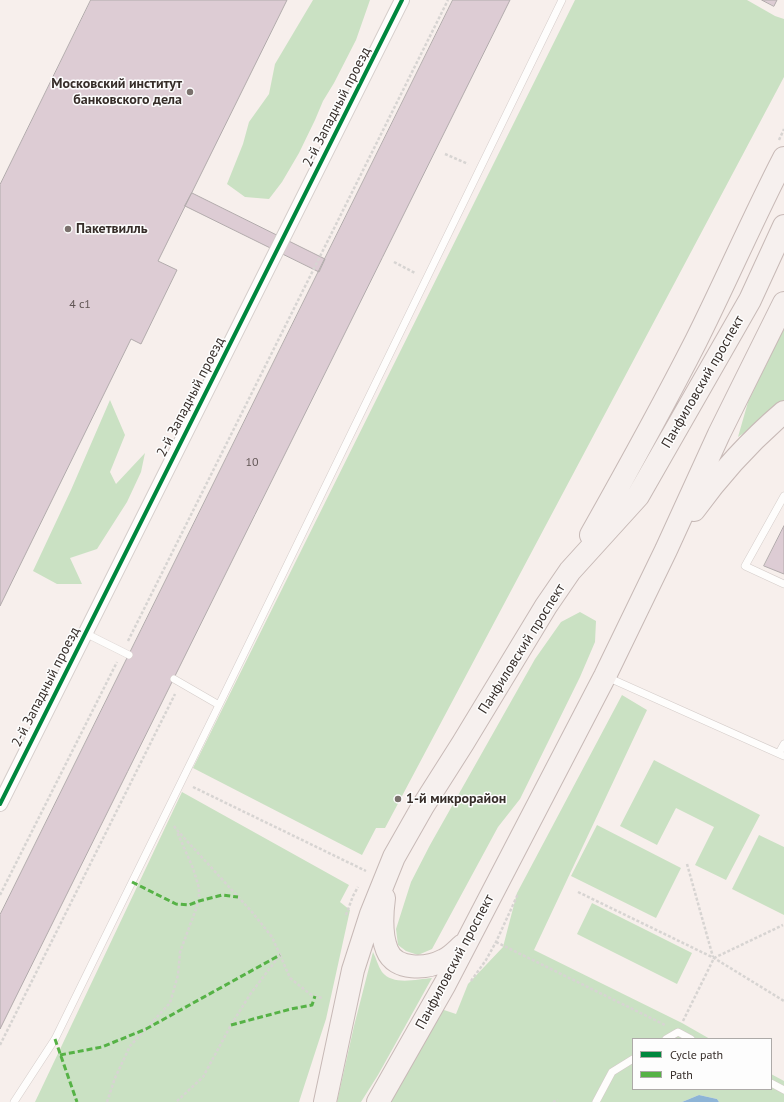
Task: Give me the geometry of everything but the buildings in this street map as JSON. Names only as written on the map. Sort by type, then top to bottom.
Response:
[{"type":"main road","points":[[570,571],[627,472],[693,347],[760,204],[784,158]]},
{"type":"main road","name":"Панфиловский проспект","points":[[325,1102],[353,970],[371,914],[378,872],[394,857],[423,806],[546,606],[570,571],[638,496],[750,300],[784,226]]},
{"type":"main road","name":"Панфиловский проспект","points":[[378,1102],[445,984],[605,676],[666,550],[719,434],[784,303]]},
{"type":"main road","points":[[666,550],[703,497],[731,464],[763,430],[784,412]]},
{"type":"main road","points":[[378,872],[384,903],[383,933],[387,950],[392,958],[403,965],[416,967],[432,965],[445,960],[467,941]]},
{"type":"street","name":"2-й Западный проезд","points":[[0,804],[402,0]]},
{"type":"lane","points":[[14,1102],[55,1039],[562,0]]},
{"type":"lane","points":[[784,496],[746,566],[784,584]]},
{"type":"lane","points":[[85,633],[126,653]]},
{"type":"lane","points":[[605,676],[782,754],[784,744]]},
{"type":"lane","points":[[177,681],[219,705]]},
{"type":"lane","points":[[668,1038],[678,1032],[689,1038]]},
{"type":"lane","points":[[596,1102],[612,1072],[632,1060]]},
{"type":"lane","points":[[772,1084],[784,1090]]},
{"type":"path","points":[[0,895],[126,653],[448,0]]},
{"type":"path","points":[[445,154],[480,169]]},
{"type":"path","points":[[394,262],[427,279]]},
{"type":"path","points":[[0,1045],[177,681]]},
{"type":"path","points":[[182,781],[378,872]]},
{"type":"path","points":[[107,1102],[115,1078],[130,1046],[170,1003],[178,975],[180,952],[199,901],[198,888],[193,868],[176,829],[166,812]]},
{"type":"path","points":[[176,829],[252,912],[272,937],[290,978],[310,994],[322,998]]},
{"type":"path","points":[[687,864],[714,958]]},
{"type":"path","points":[[578,892],[714,958],[784,1001]]},
{"type":"path","points":[[470,983],[496,942],[518,894]]},
{"type":"path","points":[[346,915],[354,896]]},
{"type":"path","points":[[496,942],[678,1032],[714,958],[783,925]]},
{"type":"path","points":[[176,1102],[203,1077],[230,1025],[250,993],[280,955]]},
{"type":"path","points":[[553,1102],[558,1100]]},
{"type":"green space","points":[[313,0],[370,0],[356,40],[323,101],[299,153],[282,182],[269,199],[245,197],[227,184],[243,144],[249,122],[269,94],[275,64]]},
{"type":"green space","points":[[575,0],[747,0],[775,16],[784,19],[784,77],[385,828],[376,828],[362,855],[193,768]]},
{"type":"green space","points":[[784,328],[784,403],[738,437],[748,402]]},
{"type":"green space","points":[[110,400],[125,435],[110,472],[116,484],[145,453],[141,472],[127,502],[97,549],[70,558],[82,584],[57,584],[33,571],[71,490]]},
{"type":"green space","points":[[580,612],[596,621],[595,642],[580,677],[520,799],[498,827],[432,949],[418,955],[406,951],[398,945],[396,929],[411,882],[430,845],[535,659],[561,622]]},
{"type":"green space","points":[[622,695],[647,710],[534,950],[682,1023],[708,1038],[632,1038],[632,1090],[772,1090],[772,1075],[784,1081],[784,1102],[719,1102],[717,1099],[699,1095],[682,1102],[391,1102],[438,1008],[456,1014],[468,984],[503,947],[517,893]]},
{"type":"green space","points":[[654,760],[760,815],[726,880],[695,865],[714,827],[676,808],[657,845],[620,826]]},
{"type":"green space","points":[[182,792],[349,885],[340,902],[350,910],[326,1019],[299,1102],[35,1102]]},
{"type":"green space","points":[[597,825],[681,868],[656,918],[571,876]]},
{"type":"green space","points":[[759,835],[784,847],[784,915],[732,889]]},
{"type":"green space","points":[[592,903],[692,953],[677,984],[577,934]]},
{"type":"green space","points":[[373,952],[382,972],[392,979],[406,981],[432,978],[378,1075],[361,1102],[337,1102],[354,1026]]},
{"type":"water","points":[[699,1095],[717,1099],[719,1102],[682,1102]]},
{"type":"marked path","points":[[132,882],[176,904],[189,905],[222,895],[238,897]]},
{"type":"marked path","points":[[60,1055],[102,1047],[146,1029],[280,955]]},
{"type":"marked path","points":[[231,1025],[312,1005],[315,996]]},
{"type":"marked path","points":[[55,1039],[77,1102]]},
{"type":"cycle path","points":[[0,804],[402,0]]},
{"type":"place","name":"Московский институт банковского дела","points":[[190,92]]},
{"type":"place","name":"Пакетвилль","points":[[68,229]]},
{"type":"place","name":"1-й микрорайон","points":[[398,799]]}]
